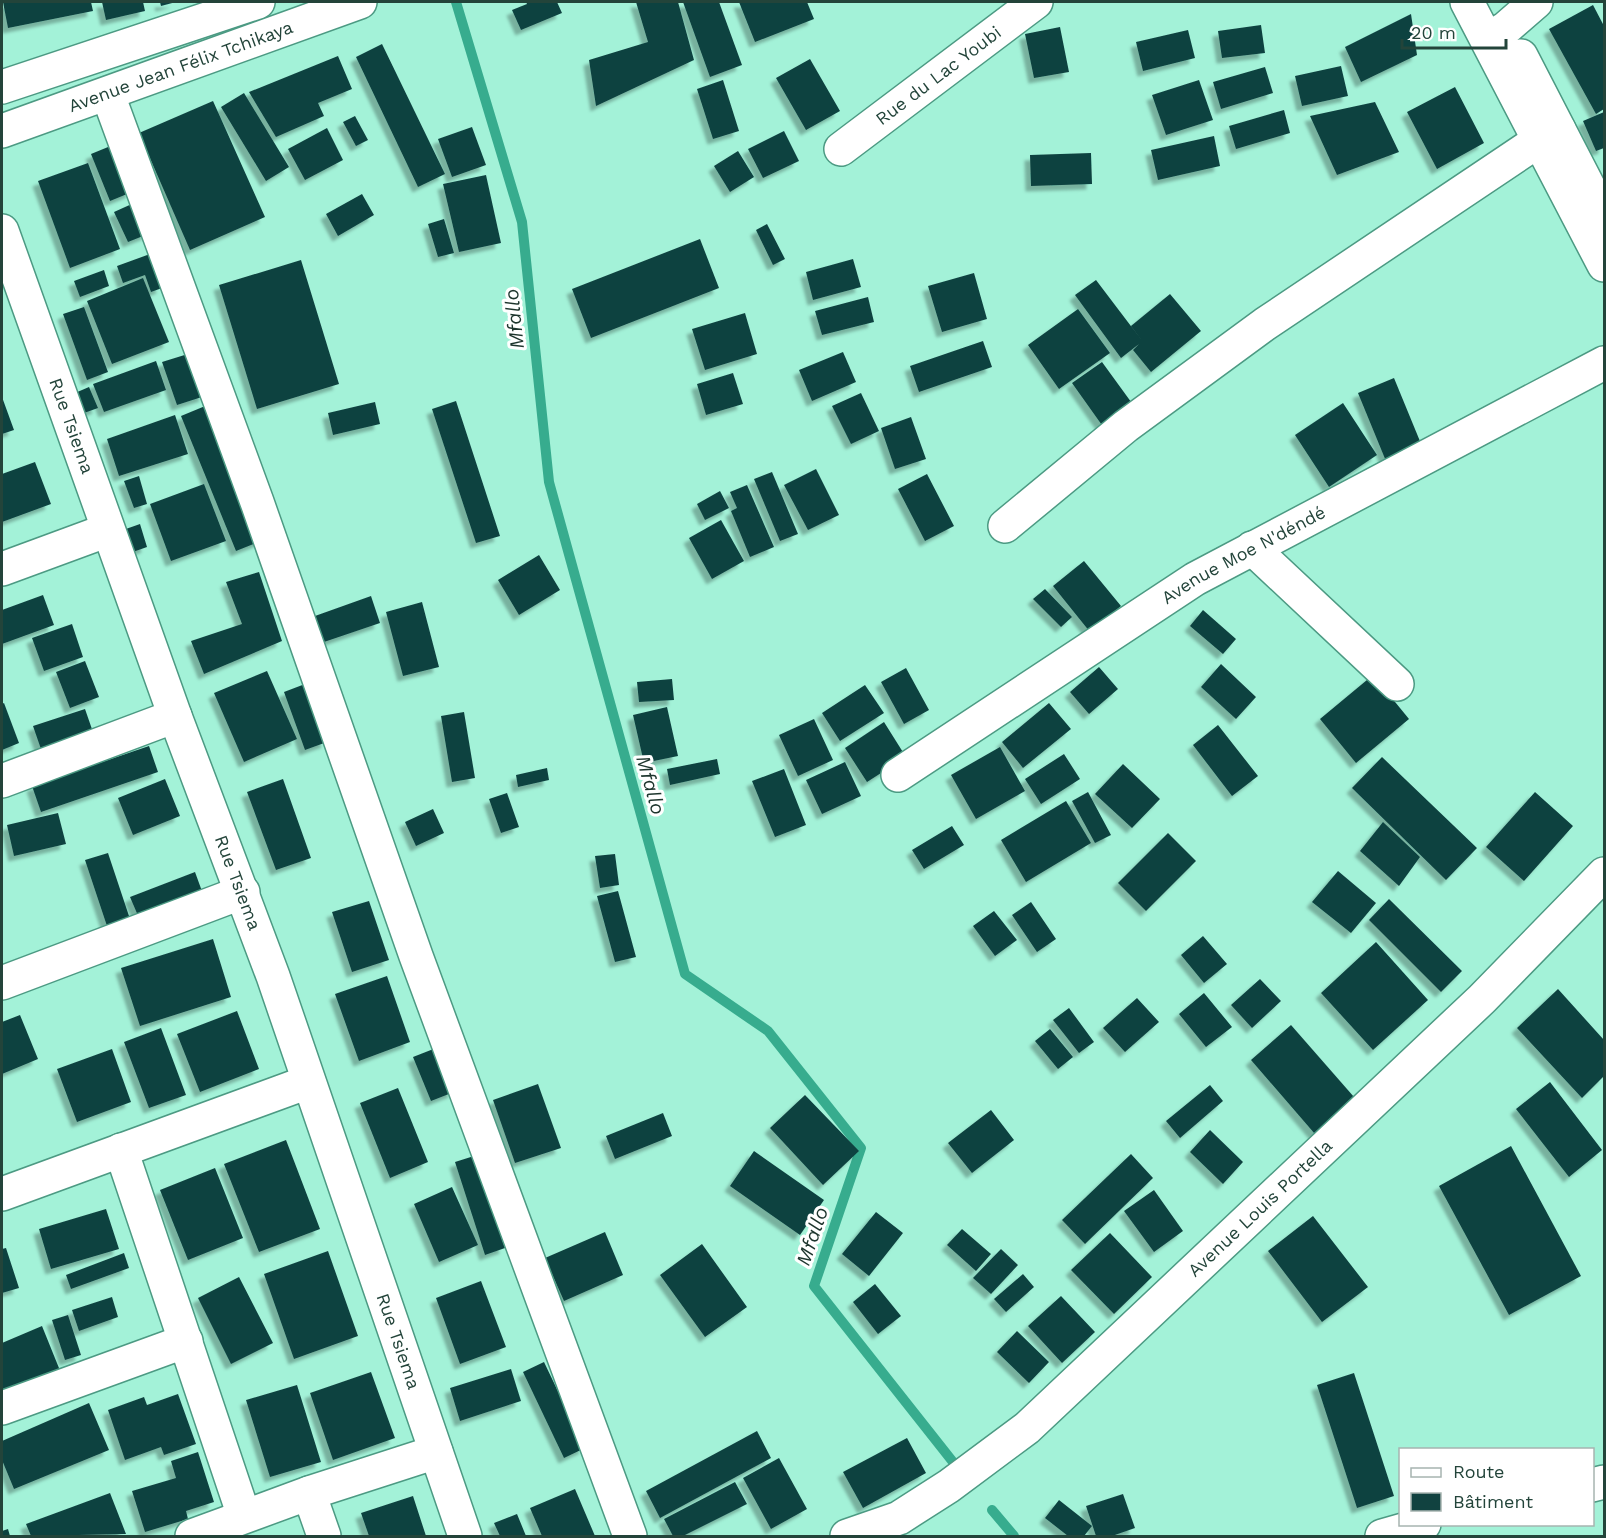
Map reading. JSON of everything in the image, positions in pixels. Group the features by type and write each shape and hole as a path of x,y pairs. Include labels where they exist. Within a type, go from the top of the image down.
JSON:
{"street":[{"name":"Avenue Jean Félix Tchikaya","path":"2,87 258,2"},
{"name":"Avenue Jean Félix Tchikaya","path":"2,131 360,2"},
{"name":"Rue du Lac Youbi","path":"841,148 1036,2"},
{"path":"1467,2 1495,23 1548,135 1605,265"},
{"path":"1495,23 1536,2"},
{"path":"108,94 257,502 416,956 630,1536"},
{"path":"1548,135 1605,217"},
{"path":"1005,526 1125,426 1265,324 1548,135"},
{"name":"Rue Tsiema","path":"2,231 175,716 243,892 465,1536"},
{"name":"Avenue Moe N'déndé","path":"898,775 1196,579 1605,363"},
{"path":"2,568 108,530"},
{"path":"1252,548 1397,684"},
{"path":"2,781 175,716"},
{"name":"Avenue Louis Portella","path":"847,1536 902,1527 949,1486 1027,1428 1482,999 1605,874"},
{"path":"2,983 243,892"},
{"path":"2,1194 308,1082"},
{"path":"121,1150 244,1516"},
{"path":"2,1408 186,1341"},
{"path":"192,1536 309,1493 436,1452"},
{"path":"309,1493 324,1536"},
{"path":"1382,1536 1417,1526"}],"building":[{"path":"3,2 91,2 93,11 8,28"},
{"path":"102,2 143,2 145,11 106,20"},
{"path":"160,2 176,2 161,6"},
{"path":"526,2 557,2 562,13 521,30 512,10 527,4"},
{"path":"636,2 678,2 694,60 596,106 589,60 648,42"},
{"path":"683,2 719,2 742,65 710,77"},
{"path":"739,2 807,2 814,19 755,42"},
{"path":"1593,5 1604,26 1604,109 1596,114 1549,29"},
{"path":"1411,14 1417,55 1361,82 1345,47"},
{"path":"1261,25 1265,53 1222,58 1218,31"},
{"path":"1060,27 1069,72 1034,78 1025,34"},
{"path":"1188,30 1195,58 1143,71 1136,42"},
{"path":"382,44 445,174 418,187 356,57"},
{"path":"338,56 352,89 318,103 324,116 276,137 249,92"},
{"path":"810,59 840,111 806,130 776,78"},
{"path":"1341,66 1348,96 1302,106 1295,76"},
{"path":"1265,67 1273,93 1221,109 1213,82"},
{"path":"723,80 739,131 713,139 697,89"},
{"path":"1199,80 1213,120 1166,135 1152,95"},
{"path":"1455,87 1484,143 1437,169 1407,112"},
{"path":"244,93 289,167 266,181 221,107"},
{"path":"213,101 265,217 190,250 139,133"},
{"path":"1375,102 1399,152 1337,175 1310,116"},
{"path":"1284,110 1290,133 1236,149 1229,126"},
{"path":"1604,112 1604,148 1596,151 1583,121"},
{"path":"355,116 368,140 356,146 343,122"},
{"path":"472,127 486,165 452,177 438,139"},
{"path":"327,128 343,160 305,180 288,149"},
{"path":"784,131 799,161 763,178 748,149"},
{"path":"1214,136 1220,166 1158,180 1151,150"},
{"path":"113,145 132,192 110,201 91,154"},
{"path":"738,151 754,177 730,192 714,166"},
{"path":"1091,153 1092,184 1031,186 1030,155"},
{"path":"88,163 120,249 70,268 38,181"},
{"path":"486,175 501,243 459,252 443,184"},
{"path":"362,194 374,215 338,236 326,214"},
{"path":"134,203 148,234 128,242 114,212"},
{"path":"444,219 454,253 438,257 428,224"},
{"path":"767,224 785,259 773,265 756,230"},
{"path":"700,239 719,288 591,338 572,289"},
{"path":"150,254 162,288 151,292 145,275 123,283 117,266"},
{"path":"853,259 861,287 813,300 806,272"},
{"path":"301,260 339,384 257,409 219,285"},
{"path":"104,270 109,286 80,297 74,281"},
{"path":"974,273 987,319 942,332 928,286"},
{"path":"143,278 169,342 112,364 87,301"},
{"path":"1096,280 1143,342 1131,326 1170,294 1201,331 1151,372 1133,350 1139,344 1121,358 1075,295"},
{"path":"868,297 874,322 822,335 815,311"},
{"path":"84,307 108,372 87,380 63,314"},
{"path":"1078,309 1110,353 1059,389 1028,345"},
{"path":"745,313 757,354 705,370 692,329"},
{"path":"983,341 992,367 919,392 910,366"},
{"path":"843,352 856,382 812,401 799,370"},
{"path":"191,353 205,396 177,405 162,362"},
{"path":"156,361 166,390 104,412 93,384"},
{"path":"1102,362 1134,406 1104,428 1072,383"},
{"path":"733,373 743,404 706,415 697,384"},
{"path":"1394,378 1424,451 1388,466 1358,393"},
{"path":"89,387 98,408 84,413 75,393"},
{"path":"861,393 879,431 851,444 832,406"},
{"path":"2,397 14,430 2,434"},
{"path":"456,401 500,536 476,543 432,409"},
{"path":"375,402 380,424 333,435 328,413"},
{"path":"1343,403 1377,455 1329,487 1295,435"},
{"path":"210,404 266,539 236,551 181,416"},
{"path":"175,415 188,454 119,476 107,439"},
{"path":"911,417 926,459 895,469 881,428"},
{"path":"35,462 51,504 2,522 2,474"},
{"path":"816,469 839,515 808,530 784,485"},
{"path":"772,472 798,534 780,541 754,479"},
{"path":"927,474 954,526 925,541 898,489"},
{"path":"139,476 147,504 134,508 124,481"},
{"path":"204,484 226,541 171,561 150,504"},
{"path":"747,485 774,547 750,557 731,511 737,508 730,492"},
{"path":"720,491 729,508 705,520 697,504"},
{"path":"721,520 744,561 712,579 689,538"},
{"path":"140,524 147,547 130,553 123,530"},
{"path":"539,555 560,590 519,615 498,580"},
{"path":"1084,561 1121,606 1090,632 1053,586"},
{"path":"259,572 282,641 204,674 191,641 242,624 226,582"},
{"path":"1045,589 1072,617 1061,627 1033,599"},
{"path":"43,595 54,625 2,644 2,610"},
{"path":"371,596 380,623 324,642 315,616"},
{"path":"422,602 439,667 403,676 386,612"},
{"path":"1203,610 1236,639 1223,654 1190,626"},
{"path":"72,624 83,657 44,671 32,638"},
{"path":"85,661 99,697 70,708 56,672"},
{"path":"1221,664 1256,697 1236,719 1201,687"},
{"path":"1099,667 1118,689 1089,714 1070,692"},
{"path":"906,668 929,710 904,724 881,682"},
{"path":"267,671 297,739 244,762 214,693"},
{"path":"1373,675 1409,719 1356,763 1320,719"},
{"path":"672,679 674,700 639,702 637,682"},
{"path":"305,684 327,742 305,750 284,692"},
{"path":"865,685 884,713 840,741 822,713"},
{"path":"4,703 19,743 2,750 2,704"},
{"path":"1049,703 1071,729 1023,768 1002,742"},
{"path":"667,707 678,756 644,763 633,715"},
{"path":"85,709 94,735 42,752 33,726"},
{"path":"464,712 475,778 452,782 441,716"},
{"path":"814,719 833,760 798,776 779,735"},
{"path":"884,722 906,757 867,782 845,748"},
{"path":"1218,725 1258,776 1232,796 1193,745"},
{"path":"149,746 158,772 41,812 32,786"},
{"path":"1000,747 1025,791 976,819 951,775"},
{"path":"1064,754 1080,779 1041,804 1025,779"},
{"path":"1382,757 1477,848 1446,880 1352,788"},
{"path":"717,759 720,774 670,785 667,769"},
{"path":"845,762 861,796 822,814 806,780"},
{"path":"1123,764 1160,799 1132,828 1095,794"},
{"path":"547,768 549,780 518,787 516,775"},
{"path":"784,769 806,825 775,837 752,781"},
{"path":"165,779 180,816 133,835 118,798"},
{"path":"283,779 311,858 276,870 247,792"},
{"path":"1088,792 1111,835 1095,843 1072,801"},
{"path":"1535,792 1573,826 1524,881 1486,847"},
{"path":"507,793 519,827 501,833 489,799"},
{"path":"1066,801 1091,843 1026,882 1001,840"},
{"path":"433,809 444,833 416,846 405,822"},
{"path":"58,813 66,844 14,856 7,825"},
{"path":"1383,822 1420,857 1399,886 1360,851"},
{"path":"952,826 964,845 924,869 912,850"},
{"path":"1168,833 1196,861 1146,911 1118,883"},
{"path":"108,853 130,919 107,926 85,860"},
{"path":"615,854 619,885 600,888 595,856"},
{"path":"1338,871 1376,903 1351,933 1312,902"},
{"path":"195,872 203,894 139,918 130,897"},
{"path":"618,891 636,957 615,962 597,896"},
{"path":"1389,899 1462,971 1441,992 1369,920"},
{"path":"369,901 389,960 352,972 332,912"},
{"path":"1031,902 1056,939 1037,952 1012,915"},
{"path":"994,911 1017,940 995,956 973,926"},
{"path":"1203,936 1227,964 1204,983 1181,955"},
{"path":"213,939 231,997 140,1026 121,968"},
{"path":"1376,942 1428,1000 1373,1050 1321,993"},
{"path":"387,976 410,1042 359,1061 335,994"},
{"path":"1260,979 1281,1001 1252,1028 1231,1005"},
{"path":"1558,989 1604,1040 1604,1076 1582,1098 1517,1028"},
{"path":"1204,993 1232,1027 1206,1047 1179,1014"},
{"path":"1137,998 1159,1022 1125,1052 1103,1028"},
{"path":"1069,1008 1094,1042 1079,1053 1053,1020"},
{"path":"237,1011 259,1069 200,1092 177,1034"},
{"path":"20,1015 38,1059 2,1074 2,1022"},
{"path":"1291,1025 1361,1105 1321,1141 1251,1060"},
{"path":"161,1028 186,1095 149,1108 124,1042"},
{"path":"1050,1029 1073,1057 1058,1069 1035,1041"},
{"path":"436,1048 454,1092 431,1101 413,1057"},
{"path":"112,1049 131,1102 77,1122 57,1069"},
{"path":"1550,1082 1602,1150 1569,1177 1516,1109"},
{"path":"538,1084 561,1148 515,1163 493,1100"},
{"path":"1210,1085 1223,1101 1180,1138 1166,1121"},
{"path":"398,1088 428,1162 390,1178 360,1103"},
{"path":"805,1095 859,1151 823,1185 770,1128"},
{"path":"991,1110 1014,1140 972,1173 948,1143"},
{"path":"663,1113 672,1136 615,1159 606,1136"},
{"path":"1210,1130 1243,1162 1223,1184 1190,1152"},
{"path":"286,1140 320,1229 259,1252 224,1164"},
{"path":"1511,1146 1581,1276 1509,1315 1439,1186"},
{"path":"754,1151 824,1200 800,1235 730,1186"},
{"path":"1131,1154 1153,1178 1085,1244 1062,1220"},
{"path":"474,1156 505,1248 485,1255 455,1162"},
{"path":"215,1168 243,1238 188,1260 160,1190"},
{"path":"452,1187 478,1245 439,1262 414,1204"},
{"path":"1154,1190 1183,1231 1154,1252 1124,1211"},
{"path":"106,1209 119,1249 51,1269 39,1229"},
{"path":"876,1212 903,1233 869,1276 842,1254"},
{"path":"1313,1216 1368,1287 1322,1322 1268,1251"},
{"path":"962,1229 991,1254 976,1271 947,1245"},
{"path":"605,1232 623,1275 564,1301 545,1258"},
{"path":"1110,1233 1152,1277 1114,1314 1071,1270"},
{"path":"702,1244 747,1307 705,1337 660,1275"},
{"path":"6,1248 19,1288 2,1293 2,1249"},
{"path":"1001,1249 1018,1265 991,1294 973,1278"},
{"path":"328,1251 358,1336 294,1359 264,1274"},
{"path":"124,1253 129,1268 71,1289 66,1275"},
{"path":"1023,1274 1034,1287 1006,1312 994,1299"},
{"path":"239,1277 273,1343 231,1364 198,1298"},
{"path":"481,1281 506,1347 460,1364 436,1298"},
{"path":"875,1284 901,1316 878,1334 853,1302"},
{"path":"1061,1296 1095,1332 1062,1363 1028,1326"},
{"path":"112,1297 118,1317 79,1331 72,1310"},
{"path":"68,1315 81,1355 65,1360 52,1320"},
{"path":"42,1326 61,1373 2,1398 2,1343"},
{"path":"1017,1331 1049,1362 1029,1383 997,1352"},
{"path":"544,1362 585,1448 564,1458 523,1372"},
{"path":"511,1369 521,1401 460,1421 450,1388"},
{"path":"371,1372 395,1438 333,1460 310,1393"},
{"path":"1354,1373 1394,1496 1357,1508 1317,1385"},
{"path":"297,1385 321,1462 270,1477 246,1400"},
{"path":"178,1394 196,1444 164,1455 161,1447 125,1460 108,1410 144,1397 147,1405"},
{"path":"89,1403 109,1450 14,1489 2,1460 2,1441"},
{"path":"757,1431 771,1458 660,1518 646,1491"},
{"path":"907,1438 926,1473 863,1508 843,1472"},
{"path":"198,1452 214,1502 186,1511 188,1519 145,1532 132,1491 176,1478 171,1461"},
{"path":"779,1458 807,1509 771,1529 743,1478"},
{"path":"735,1482 747,1504 683,1536 673,1536 664,1519"},
{"path":"575,1489 595,1536 542,1536 530,1508"},
{"path":"110,1493 126,1534 31,1536 26,1524"},
{"path":"1123,1494 1135,1528 1112,1536 1096,1536 1086,1506"},
{"path":"413,1496 426,1536 369,1536 361,1513"},
{"path":"1059,1500 1092,1526 1084,1536 1068,1536 1045,1518"},
{"path":"517,1514 526,1536 500,1536 494,1523"},
{"path":"8,1529 10,1536 2,1536 2,1531"}],"waterway":[{"name":"Mfallo","path":"456,2 522,222 549,482 685,974 768,1031 861,1148 814,1286 953,1462"},
{"name":"Mfallo","path":"992,1510 1014,1536"}]}
